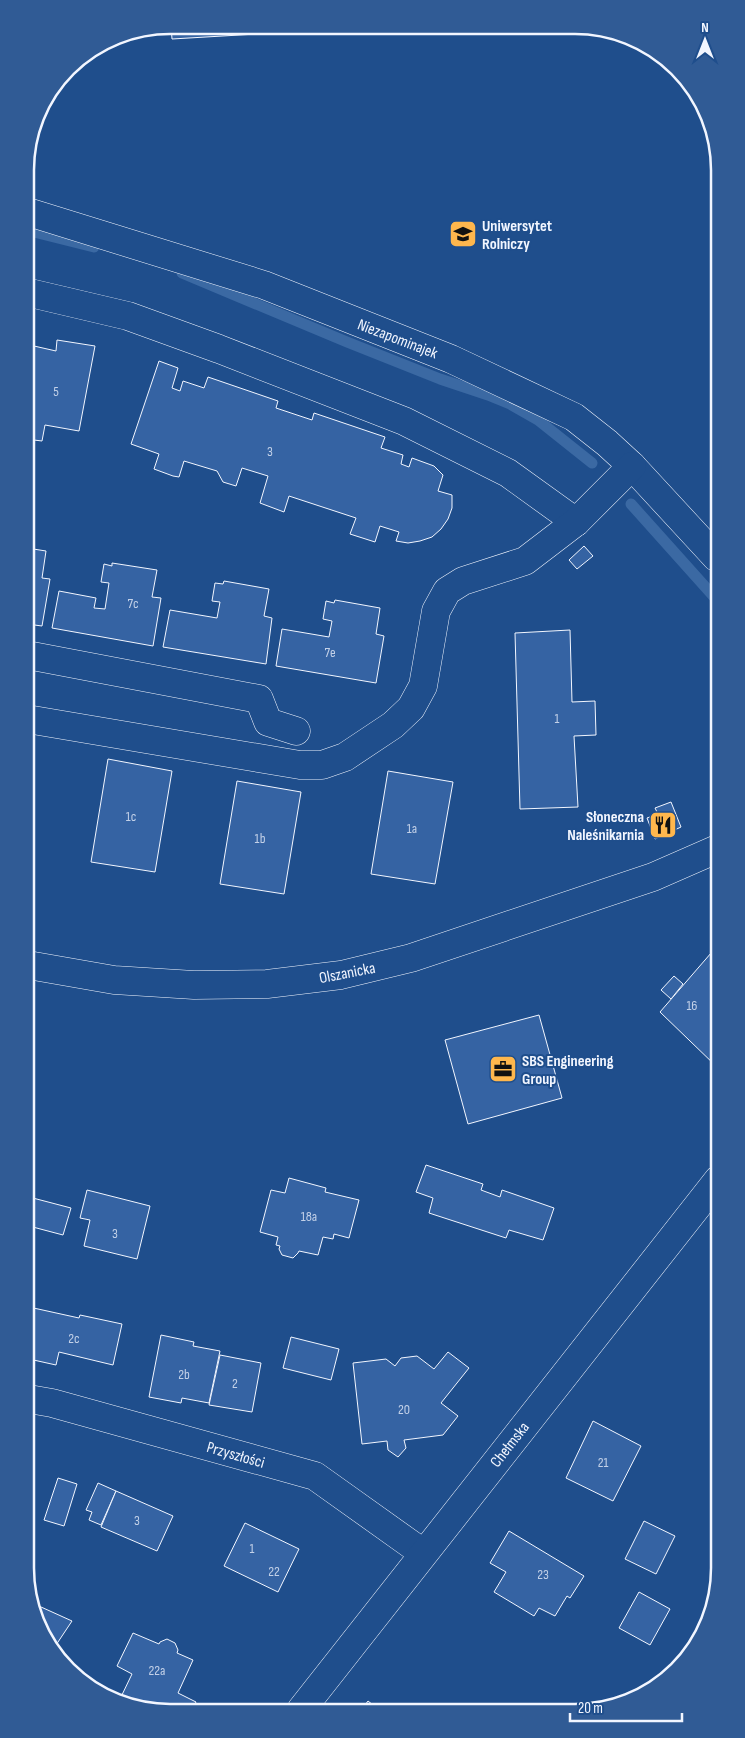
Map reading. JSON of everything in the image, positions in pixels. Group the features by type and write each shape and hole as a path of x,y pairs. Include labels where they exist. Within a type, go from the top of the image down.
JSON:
{"street":[{"name":"Niezapominajek","path":"34,213 264,285 451,359 574,417 632,466 711,553"},
{"path":"34,294 128,316 219,349 404,421 508,473 576,522"},
{"path":"34,721 300,765 322,765 345,758 393,725 411,708 423,686 436,611 447,591 463,581 525,561 576,522 632,466"},
{"path":"34,657 259,699 268,722 296,731"},
{"name":"Olszanicka","path":"34,966 114,980 194,986 267,984 341,975 411,958 653,877 711,852"},
{"name":"Olszanicka","path":"653,877 711,871"},
{"name":"Chełmska","path":"306,1704 711,1189"},
{"name":"Przyszłości","path":"34,1400 62,1405 315,1476 423,1553"}],"building":[{"path":"172,34 257,34 172,39"},
{"path":"57,340 95,346 79,431 45,425 42,441 34,440 34,346 56,351"},
{"path":"159,361 178,368 172,388 180,391 183,381 204,388 208,377 278,401 276,408 312,420 314,413 385,437 381,448 403,455 401,464 409,467 412,458 434,466 443,475 438,491 452,495 452,508 448,519 432,537 408,543 396,541 399,532 380,526 375,542 350,534 356,518 289,496 284,512 260,503 268,476 242,468 236,486 223,482 217,471 184,461 179,477 154,469 159,454 131,444"},
{"path":"584,546 593,556 577,569 569,560"},
{"path":"34,549 46,551 42,578 50,579 42,626 34,625"},
{"path":"112,563 157,570 152,597 161,598 153,646 52,628 59,591 96,598 94,608 105,609 109,583 101,582 104,564 112,566"},
{"path":"224,581 269,589 264,616 272,618 266,664 163,647 170,610 217,618 220,602 212,601 215,583 223,584"},
{"path":"335,600 380,608 376,634 384,636 376,683 276,666 282,629 329,637 332,621 323,619 326,601 334,603"},
{"path":"570,630 572,702 595,701 596,735 574,736 578,807 520,809 515,633"},
{"path":"108,759 172,771 155,872 91,862"},
{"path":"388,771 453,782 435,884 371,874"},
{"path":"237,781 301,792 284,894 220,884"},
{"path":"671,802 681,827 655,839 647,818 658,814 655,808"},
{"path":"711,953 711,1061 660,1012"},
{"path":"674,976 683,984 671,999 661,990"},
{"name":"SBS Engineering Group","path":"539,1015 562,1098 468,1124 445,1040"},
{"path":"426,1165 483,1184 481,1190 500,1197 502,1190 554,1208 543,1240 509,1230 506,1238 429,1213 433,1198 416,1192"},
{"path":"289,1178 326,1188 325,1192 359,1200 349,1238 334,1234 333,1239 323,1237 318,1255 299,1251 293,1258 282,1255 279,1249 280,1246 276,1245 278,1237 260,1232 271,1190 285,1193"},
{"path":"87,1190 150,1206 137,1259 84,1246 90,1220 80,1218"},
{"path":"34,1198 71,1208 63,1235 34,1227"},
{"path":"34,1308 79,1318 80,1315 122,1324 113,1365 59,1352 56,1365 34,1360"},
{"path":"161,1335 194,1342 193,1346 220,1351 209,1403 182,1398 181,1403 149,1397"},
{"path":"291,1337 339,1349 331,1380 283,1368"},
{"path":"448,1352 469,1368 441,1403 458,1416 443,1435 404,1440 406,1448 398,1457 388,1450 387,1441 362,1444 353,1363 386,1359 395,1366 401,1358 417,1356 434,1369"},
{"path":"220,1355 261,1363 252,1412 209,1405"},
{"path":"593,1421 641,1446 613,1501 566,1478"},
{"path":"58,1478 77,1484 64,1526 44,1520"},
{"path":"98,1483 116,1491 101,1525 89,1520 92,1512 86,1510"},
{"path":"116,1491 173,1516 157,1551 101,1527"},
{"path":"644,1521 675,1536 656,1574 625,1559"},
{"path":"245,1523 299,1549 278,1592 224,1566"},
{"path":"509,1531 584,1576 570,1598 567,1596 555,1616 539,1608 534,1616 494,1592 506,1572 490,1563"},
{"path":"639,1592 670,1609 650,1645 619,1628"},
{"path":"39,1606 72,1621 57,1644 44,1621"},
{"path":"133,1633 159,1644 167,1639 175,1643 178,1650 177,1653 193,1660 178,1693 196,1702 195,1704 152,1703 122,1695 132,1674 117,1666"}],"waterway":[{"path":"34,232 94,247"},
{"path":"182,273 347,342 440,379 510,404 538,420 592,463"},
{"path":"631,504 711,593"}],"place":[{"name":"Uniwersytet Rolniczy","path":"463,234"},
{"name":"Słoneczna Naleśnikarnia","path":"663,825"},
{"name":"SBS Engineering Group","path":"503,1069"}]}
